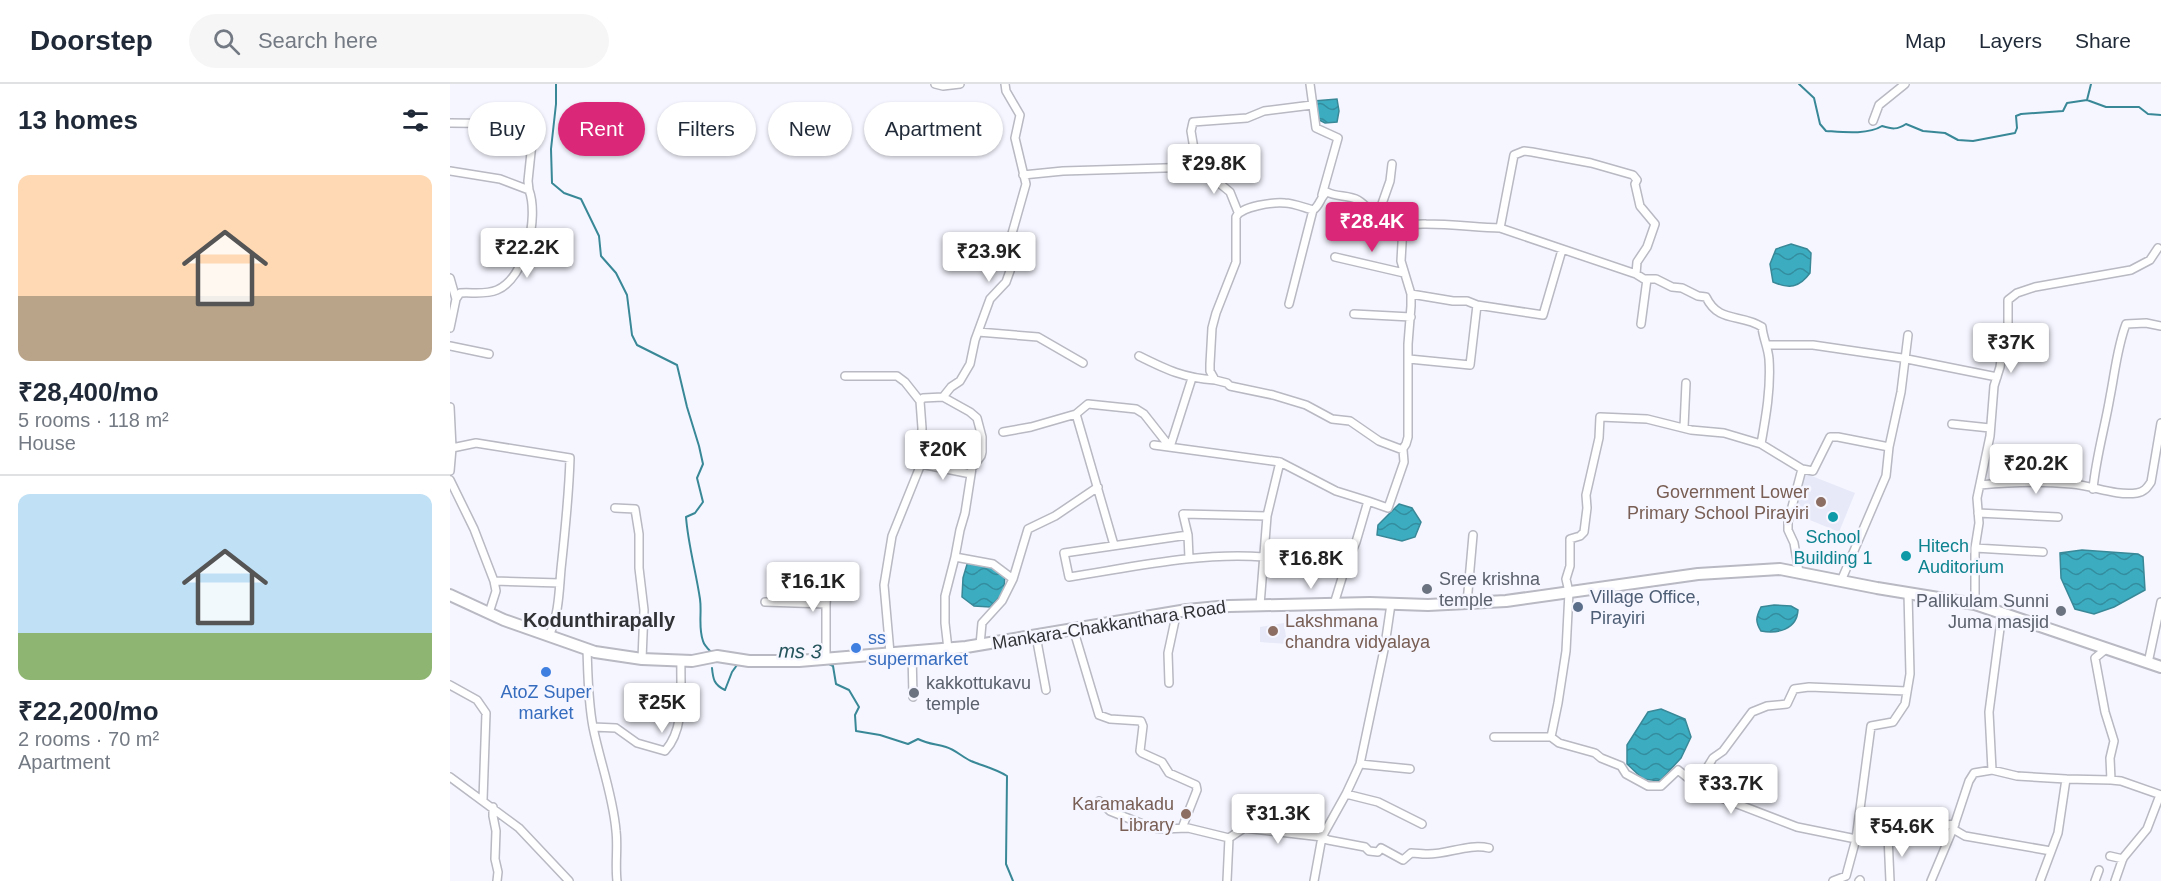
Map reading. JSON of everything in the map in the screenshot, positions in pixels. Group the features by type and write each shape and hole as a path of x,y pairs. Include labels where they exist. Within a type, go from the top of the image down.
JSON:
{"main road":[{"name":"Mankara-Chakkanthara Road","path":"450,596 587,649 642,659 692,661 717,656 749,662 799,662 980,645 1177,611 1229,606 1334,603 1428,605 1506,601 1698,574 1780,568 1976,604 2161,667"}],"street":[{"path":"935,84 943,86 960,84"},
{"path":"943,397 960,381 970,364 990,299 1006,282 1015,257 1011,237 1026,184 1015,138 1020,115 1006,91 1005,84"},
{"path":"1289,304 1313,210 1322,195 1338,138 1317,128 1310,84"},
{"path":"1873,121 1879,105 1905,84"},
{"path":"1197,167 1191,131 1193,122 1247,118 1264,111 1312,105"},
{"path":"450,123 534,124 528,181 532,200 531,225 522,263 515,276 506,285 496,290 483,293 460,293 456,299 450,328"},
{"path":"1500,228 1514,155 1524,151 1551,155 1626,172 1637,180 1635,184 1637,200 1655,224 1647,247 1637,262 1636,274"},
{"path":"1377,218 1390,181 1392,164"},
{"path":"1023,175 1063,171 1197,167 1230,192 1238,212 1234,238 1236,262 1212,327 1210,371 1215,380"},
{"path":"450,171 500,179 529,190"},
{"path":"1322,195 1327,192 1340,197 1357,199 1377,218 1390,225 1429,224 1500,228 1647,279 1656,279 1672,287 1682,288 1698,296 1706,297 1710,306 1717,312 1757,324 1762,327 1769,364 1768,393 1761,444"},
{"path":"1238,212 1246,208 1283,203 1313,210"},
{"path":"1402,450 1408,436 1408,344 1411,317 1411,294 1401,261 1403,226"},
{"path":"1976,604 1975,548 1979,523 1977,498 1990,428 1994,386 2008,338 2008,300 2017,293 2035,287 2131,270 2150,260 2158,248"},
{"path":"1411,294 1467,301 1477,305 1543,315 1562,250"},
{"path":"1335,257 1404,273"},
{"path":"450,278 456,299"},
{"path":"1641,324 1647,279"},
{"path":"1409,359 1470,365 1477,305"},
{"path":"1354,314 1411,317"},
{"path":"2093,489 2118,349 2126,324 2146,323 2161,326"},
{"path":"978,332 1038,337 1083,363"},
{"path":"1841,581 1886,476 1888,447 1901,392 1908,335"},
{"path":"1767,345 1813,345 1906,359 1997,377"},
{"path":"450,346 489,354"},
{"path":"2002,353 2028,351"},
{"path":"1139,356 1166,370 1192,378 1215,380 1236,388 1264,393 1306,405 1332,418 1357,423 1365,433 1402,450 1404,462 1388,508 1336,491 1280,462 1154,445"},
{"path":"845,376 897,376 920,401 921,464 892,536 884,585 890,653"},
{"path":"1170,447 1192,378"},
{"path":"1684,427 1686,383"},
{"path":"920,401 923,398 943,397 970,411 977,418 982,437 982,452 972,468 965,513 944,605 948,649"},
{"path":"1004,432 1076,414 1088,404 1110,405 1136,409 1144,414 1170,447"},
{"path":"450,407 452,448 450,471"},
{"path":"1076,414 1114,545"},
{"path":"1551,737 1566,651 1569,592 1566,579 1570,566 1570,539 1584,532 1586,495 1599,438 1600,417 1647,419 1724,432 1761,444 1808,472 1813,471 1830,437 1888,447"},
{"path":"1980,485 2008,482 2052,482 2106,492 2139,493 2147,489 2154,472 2161,423"},
{"path":"1952,424 1990,428"},
{"path":"452,448 476,443 570,458 569,497 556,621 549,636"},
{"path":"1260,605 1268,516 1280,462"},
{"path":"921,464 971,474"},
{"path":"1799,572 1788,522 1802,469"},
{"path":"450,480 474,529 494,581 496,591 489,613"},
{"path":"980,645 981,623 1002,601 1013,579 1028,529 1055,516 1098,487"},
{"path":"1334,603 1368,501"},
{"path":"615,508 635,509 644,610 642,659"},
{"path":"1978,513 2038,514 2058,517"},
{"path":"1189,558 1188,535 1183,514 1268,516"},
{"path":"1188,535 1064,553 1069,577 1189,558 1233,555 1264,557"},
{"path":"1467,603 1473,535"},
{"path":"1975,548 2043,552"},
{"path":"956,557 993,564 1013,579"},
{"path":"1316,562 1346,566"},
{"path":"826,659 826,604 829,569"},
{"path":"494,581 560,583"},
{"path":"1833,881 1846,876 1856,839 1871,726 1893,722 1905,704 1910,674 1908,593"},
{"path":"765,602 826,604"},
{"path":"2148,663 2161,602"},
{"path":"1314,881 1322,837 1360,764 1385,645 1391,604"},
{"path":"1169,683 1168,653 1177,611"},
{"path":"1992,770 1989,712 2002,613"},
{"path":"1073,628 1099,715 1110,719 1141,721 1143,726 1140,750 1142,753 1162,762 1169,773 1196,785 1197,790 1182,828"},
{"path":"1036,636 1046,690"},
{"path":"587,649 588,690 593,727 607,774 616,831 617,881"},
{"path":"2106,649 2095,658 2104,712 2114,741 2110,758 2111,780"},
{"path":"912,652 913,697"},
{"path":"593,727 616,728 637,743 665,750 674,741 680,716 681,660"},
{"path":"450,685 477,700 486,713 483,800"},
{"path":"1494,737 1551,737 1559,743 1595,753 1621,766 1626,774 1648,786 1661,786 1678,770 1692,782 1699,782 1713,758 1723,751 1752,712 1767,706 1787,704 1794,689 1809,687 1907,691"},
{"path":"1360,764 1410,769"},
{"path":"2051,851 1965,836 1953,829 1969,781 1974,773 1992,770 2017,776 2121,781 2160,795 2147,830 2122,859 2115,881"},
{"path":"450,777 493,807 533,841 569,881"},
{"path":"2040,881 2058,833 2066,779"},
{"path":"1346,794 1378,802 1422,824"},
{"path":"1719,797 1797,827 1856,839 1888,836 1919,828 1955,824"},
{"path":"1099,801 1110,811 1150,827 1182,828 1229,838 1244,828 1322,837 1365,847 1369,851 1378,852 1381,848 1403,860 1411,853 1425,854 1476,845 1489,848"},
{"path":"493,807 497,881"},
{"path":"1931,881 1955,824"},
{"path":"1888,836 1890,881"},
{"path":"1227,881 1229,838"},
{"path":"2110,856 2122,859"},
{"path":"2095,881 2099,870"}],"shaded area":[{"name":"Government Lower Primary School Pirayiri","path":"1804,473 1855,493 1839,532 1788,511"},
{"name":"Lakshmana chandra vidyalaya","path":"1284,623 1287,644 1260,642 1260,627"}],"water":[{"path":"1337,99 1339,111 1337,122 1325,123 1317,119 1314,101"},
{"path":"1791,244 1807,249 1811,253 1810,273 1798,284 1784,286 1773,282 1770,264 1776,249"},
{"path":"1399,504 1412,508 1421,522 1415,537 1402,541 1377,535 1378,525"},
{"path":"2082,550 2138,554 2143,557 2145,590 2114,607 2094,614 2075,609 2061,578 2060,553"},
{"path":"992,560 1005,571 1004,592 990,607 974,606 962,597 963,578 968,561"},
{"path":"1791,606 1798,610 1797,617 1785,629 1773,632 1761,631 1757,619 1761,607"},
{"path":"1661,709 1685,719 1691,737 1681,758 1660,781 1643,779 1627,764 1627,745 1648,712"}],"waterway":[{"path":"556,84 551,149 552,183 564,193 581,199 599,236 601,256 616,273 627,295 632,335 637,345 677,365 703,464 697,478 703,502 695,513 686,517 700,599 702,636 704,644 711,652"},
{"path":"1799,84 1814,98 1820,124 1826,131 1862,132 1882,126 1897,128 1906,124 1923,131 1945,133 1958,140 1973,141 2015,133 2016,116 2021,114 2063,111 2067,103 2087,100 2091,84"},
{"path":"2087,100 2106,107 2139,107 2148,114 2161,115"},
{"path":"827,663 833,666 836,684 849,690 859,707 855,715 856,731 880,735 908,744 918,739 946,747 971,761 1007,776 1006,864 1013,881"},
{"name":"ms 3","path":"712,668 715,681 725,690 737,665 744,665"}],"place":[{"name":"Government Lower Primary School Pirayiri","path":"1821,502"},
{"name":"School Building 1","path":"1833,517"},
{"name":"Hitech Auditorium","path":"1906,556"},
{"name":"Sree krishna temple","path":"1427,589"},
{"name":"Village Office, Pirayiri","path":"1578,607"},
{"name":"Pallikulam Sunni Juma masjid","path":"2061,611"},
{"name":"Lakshmana chandra vidyalaya","path":"1273,631"},
{"name":"ss supermarket","path":"856,648"},
{"name":"AtoZ Super market","path":"546,672"},
{"name":"kakkottukavu temple","path":"914,693"},
{"name":"Karamakadu Library","path":"1186,814"}],"district":[{"name":"Kodunthirapally","path":"599,620"}]}
